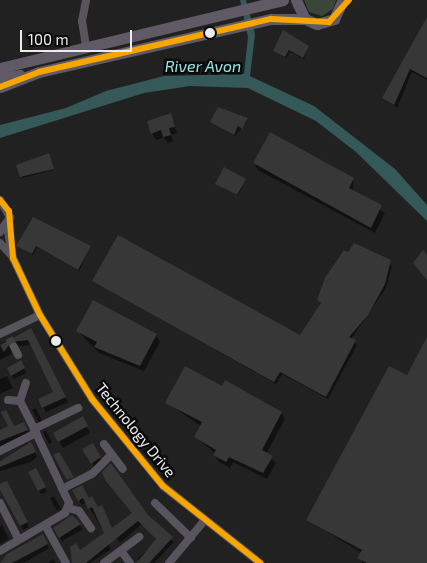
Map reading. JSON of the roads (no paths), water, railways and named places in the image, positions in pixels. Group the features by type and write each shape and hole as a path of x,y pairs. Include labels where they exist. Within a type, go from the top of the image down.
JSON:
{"highway":[{"path":"0,68 86,46 252,10 284,0"},
{"path":"296,0 305,19"},
{"path":"0,78 39,72 257,22 305,19 329,22 345,1"},
{"path":"0,87 39,72"}],"street":[{"path":"86,0 82,21 86,46"},
{"name":"Technology Drive","path":"0,200 9,211 3,230 14,258 40,315 73,371 129,446 164,486 204,521 260,563"},
{"name":"Technology Drive","path":"0,243 14,258"},
{"path":"5,335 40,315"},
{"path":"14,347 18,355"},
{"path":"26,383 20,401 62,489 68,508"},
{"path":"8,400 20,401"},
{"path":"0,451 78,408"},
{"path":"104,444 123,469"},
{"path":"62,489 92,474 111,454"},
{"path":"0,502 18,538"},
{"path":"155,503 190,538"},
{"path":"0,551 18,538 45,525 68,508"},
{"path":"68,508 79,511 91,528"},
{"path":"182,563 172,560 204,521"},
{"path":"45,525 66,563"},
{"path":"104,563 122,552 139,537"},
{"path":"122,552 130,563"}],"water":[{"path":"240,0 246,0 255,34 250,76 314,106 395,169 427,205 427,221 356,152 316,121 248,88 190,86 144,93 0,138 0,125 66,108 106,91 164,76 244,74 248,37"}],"tunnel":[{"path":"9,338 14,347"}],"water label":[{"name":"River Avon","path":"203,66"}]}
